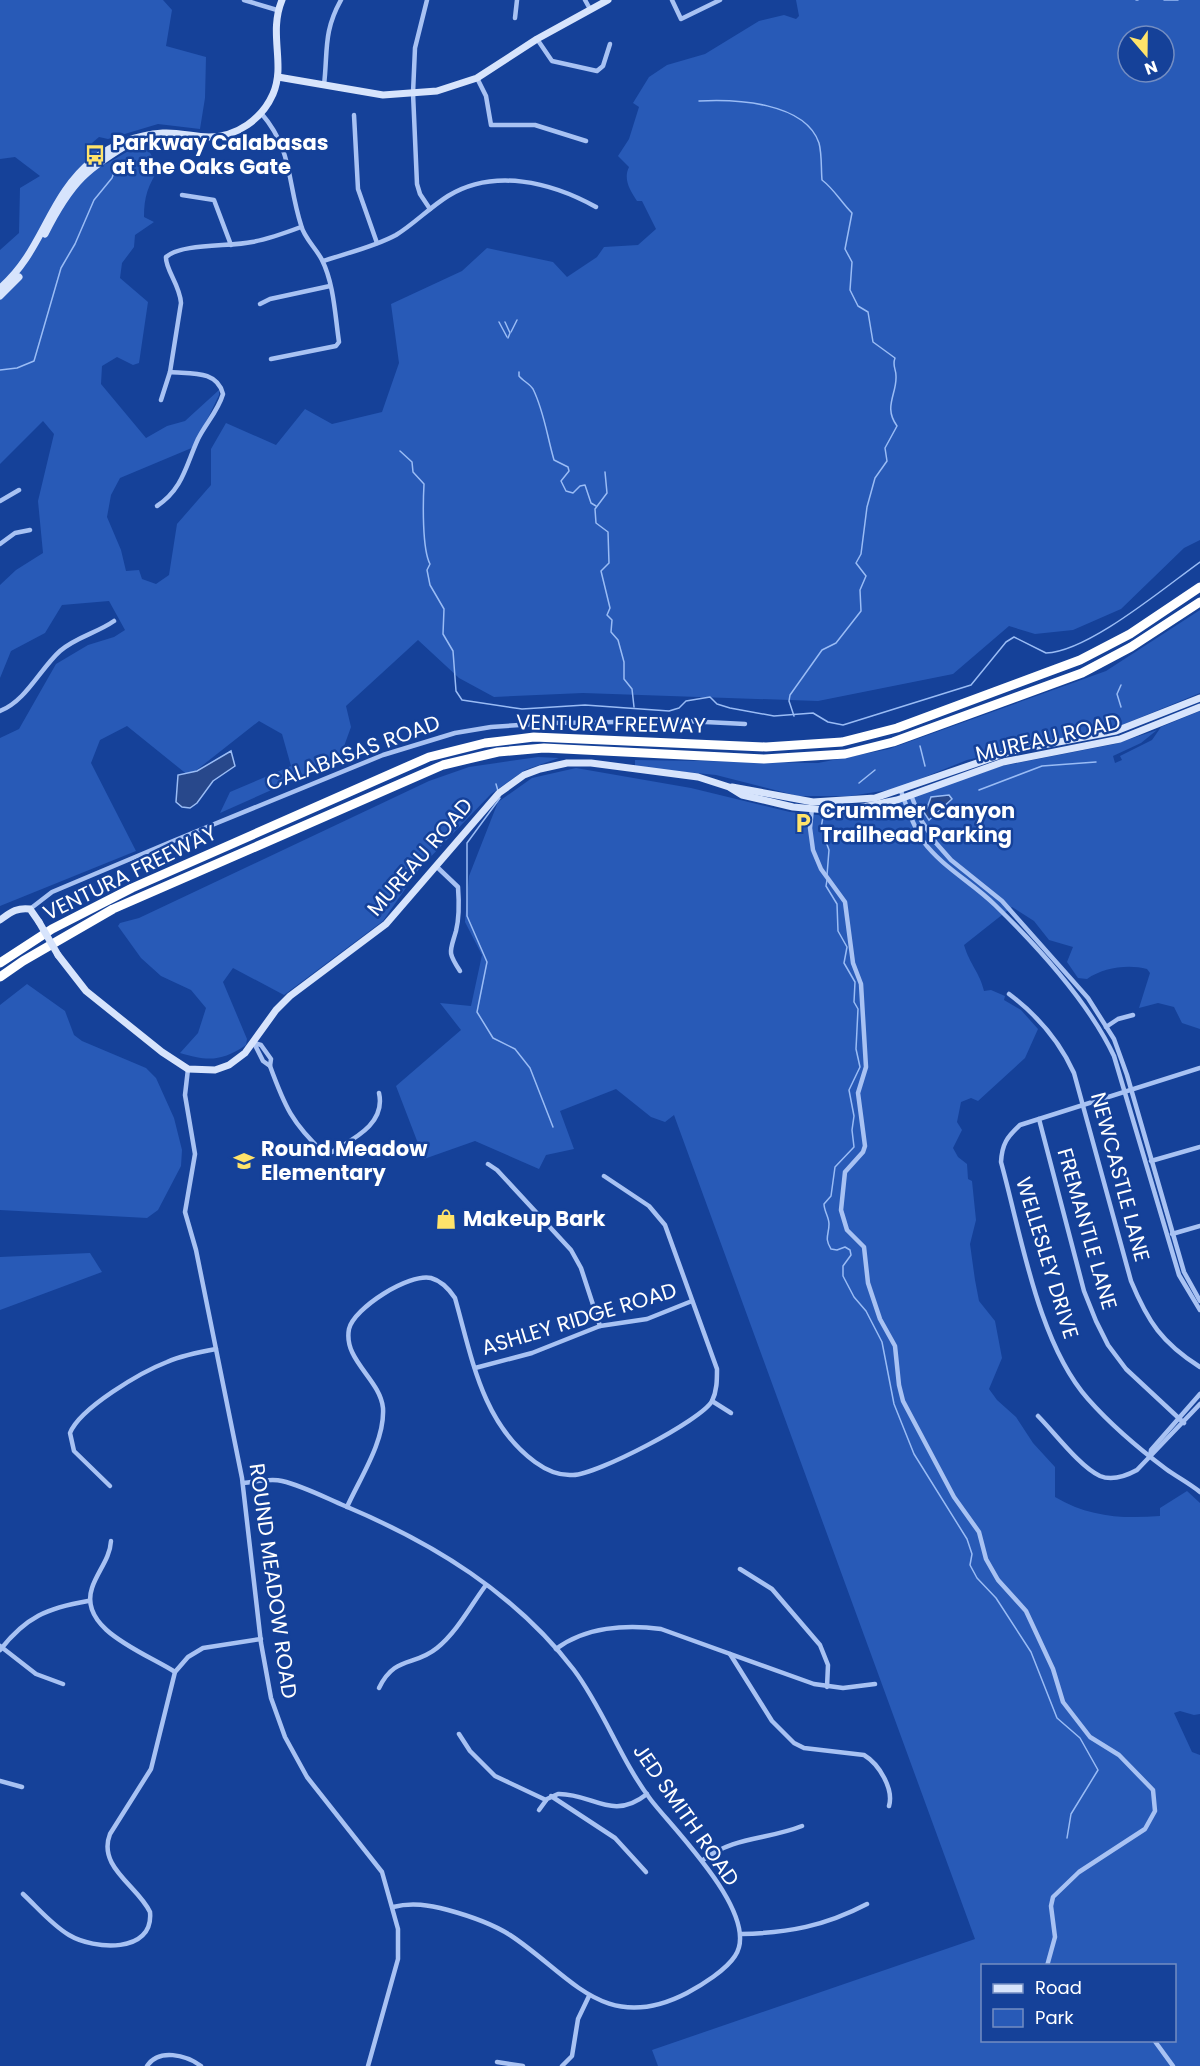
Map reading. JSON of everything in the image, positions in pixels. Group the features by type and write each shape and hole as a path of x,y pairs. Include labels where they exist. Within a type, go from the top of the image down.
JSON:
{"highway":[{"name":"VENTURA FREEWAY","path":"0,963 52,929 132,888 429,757 485,743 534,737 766,747 842,742 897,728 1080,660 1130,634 1200,587"},
{"name":"VENTURA FREEWAY","path":"0,977 113,909 443,765 498,752 544,748 764,759 845,754 893,741 1082,673 1131,647 1200,602"}],"main road":[{"path":"0,288 23,265 56,200 71,180 101,156 139,138 174,133 209,137 225,135 251,123 261,113 275,91 278,77 275,42 278,10 282,0"},
{"path":"278,77 383,95 437,91 477,78 537,39 608,0"},
{"path":"0,296 27,267 73,185 101,156"},
{"name":"MUREAU ROAD","path":"906,793 1012,752 1116,731 1200,698"},
{"name":"MUREAU ROAD","path":"188,1069 203,1071 221,1068 236,1060 254,1043 282,1003 386,924 499,792 524,775 540,769 567,763 591,763 698,777 729,787 742,795 813,806 858,808 1003,762 1126,737 1200,707"},
{"name":"CALABASAS ROAD","path":"0,920 18,909 30,909"},
{"path":"30,909 58,955 81,985 162,1052 188,1069"}],"street":[{"path":"244,0 278,10"},
{"path":"324,85 326,37 332,17 341,0"},
{"path":"427,0 415,48 413,93 417,184 420,194 430,209"},
{"path":"515,18 517,0"},
{"path":"585,0 590,9"},
{"path":"672,0 681,19 720,0"},
{"path":"537,39 552,61 597,71 603,66 610,44"},
{"path":"477,78 486,96 491,124 535,125 586,141"},
{"path":"261,113 275,129 284,147 301,227 322,261 330,286 339,344 271,358"},
{"path":"354,115 358,189 377,243"},
{"path":"322,261 377,243 406,229 430,209 471,185 511,179 530,183 596,207"},
{"path":"182,195 214,200 231,245"},
{"path":"161,400 170,372 181,303 180,291 166,264 166,257 173,252 269,239 301,227"},
{"path":"260,304 270,299 330,286"},
{"path":"158,506 171,497 177,488 198,439 223,394 220,382 212,377 170,372"},
{"path":"0,501 19,490"},
{"path":"0,544 15,533 30,530"},
{"path":"0,711 18,699 60,651 73,641 114,621"},
{"name":"CALABASAS ROAD","path":"30,909 52,892 179,838 383,755 455,733 491,727 550,723 686,721 744,724"},
{"path":"906,793 936,843 1002,901 1088,998 1106,1026 1120,1055 1131,1090 1185,1288 1200,1310"},
{"path":"906,793 915,827 930,849 995,905 1081,1001 1101,1029 1114,1056 1145,1163 1170,1235 1184,1272 1200,1301"},
{"path":"813,806 810,839 826,878 845,902 853,963 861,984 866,1054 866,1067 858,1093 865,1146 845,1172 841,1210 847,1230 864,1247 868,1283 880,1319 895,1346 903,1401 954,1497 979,1533 986,1559 998,1580 1026,1611 1053,1670 1064,1702 1090,1737 1119,1755 1147,1782 1156,1801 1152,1820 1145,1828 1100,1856 1059,1888 1053,1897 1054,1945 1047,1964"},
{"path":"436,866 458,887 456,931 449,948 452,959 460,971"},
{"name":"NEWCASTLE LANE","path":"1009,994 1022,1004 1058,1042 1074,1073 1131,1281 1142,1307 1166,1342 1200,1367"},
{"path":"1101,1029 1118,1019 1133,1015"},
{"path":"254,1043 263,1061 270,1066 286,1110 301,1131 324,1153 332,1152 372,1124 381,1100 379,1093"},
{"name":"WELLESLEY DRIVE","path":"1200,1068 1020,1125 1007,1136 1002,1148 1001,1162 1048,1330 1065,1367 1086,1398 1117,1429 1200,1492"},
{"name":"ROUND MEADOW ROAD","path":"188,1069 185,1095 195,1154 185,1214 195,1245 243,1483 261,1640 272,1698 293,1754 321,1797 377,1863 386,1882 399,1935 399,1952 368,2066"},
{"name":"FREMANTLE LANE","path":"1039,1119 1084,1291 1096,1321 1108,1345 1126,1369 1182,1421"},
{"path":"1145,1163 1200,1147"},
{"path":"488,1164 497,1170 571,1250 581,1268 600,1326"},
{"path":"347,1507 377,1440 382,1419 379,1394 355,1357 348,1337 354,1318 360,1310 407,1281 430,1278 441,1283 455,1298 483,1395 496,1422 526,1455 547,1470 573,1475 601,1468 691,1420 712,1401 717,1384 717,1370 662,1218 650,1206 604,1176"},
{"path":"1170,1235 1200,1226"},
{"name":"ASHLEY RIDGE ROAD","path":"476,1368 532,1353 600,1326 640,1321 692,1300"},
{"path":"110,1486 74,1451 70,1433 78,1419 132,1381 165,1363 216,1348"},
{"path":"1182,1421 1200,1394"},
{"path":"712,1401 731,1413"},
{"path":"1038,1416 1087,1466 1101,1476 1126,1476 1137,1470 1150,1456 1151,1450 1200,1404"},
{"name":"JED SMITH ROAD","path":"243,1483 281,1480 414,1536 453,1560 525,1616 576,1673 646,1794 703,1860 737,1921 741,1934"},
{"path":"111,1541 88,1601 98,1623 107,1632 175,1672"},
{"path":"740,1569 772,1589 820,1645 828,1665 827,1687"},
{"path":"379,1688 392,1667 435,1650 486,1585"},
{"path":"63,1684 36,1674 1,1648 24,1623 37,1616 88,1601"},
{"path":"556,1649 579,1634 647,1627 661,1629 827,1687 843,1688 875,1684"},
{"path":"24,1894 56,1926 82,1941 94,1944 132,1943 148,1930 151,1922 146,1904 115,1869 106,1845 115,1823 151,1769 175,1672 188,1657 203,1648 261,1640"},
{"path":"730,1654 782,1733 804,1748 864,1755 872,1760 892,1797 889,1806"},
{"path":"459,1734 470,1751 495,1776 549,1798 615,1838 646,1872"},
{"path":"0,1781 22,1787"},
{"path":"538,1810 549,1798 566,1793 614,1807 627,1805 646,1794"},
{"path":"703,1860 730,1844 780,1834 802,1826"},
{"path":"393,1907 428,1905 486,1923 516,1939 588,1996 644,2008 668,2002 693,1990 727,1965 738,1951 741,1934 809,1928 835,1920 867,1904"},
{"path":"562,2066 572,2056 578,2019 588,1996"},
{"path":"1156,2042 1173,2066"},
{"path":"147,2066 155,2058 170,2055 189,2059 201,2066"},
{"path":"497,2062 523,2066"}],"green space":[{"path":"0,0 163,0 172,10 166,46 206,57 205,98 200,129 158,124 108,139 99,137 92,143 106,164 144,142 159,169 149,186 145,203 144,217 154,222 135,235 134,247 122,263 120,278 148,302 139,363 133,365 117,357 102,366 101,384 146,438 167,426 185,421 219,390 219,395 194,447 120,478 111,495 107,517 121,550 126,571 139,570 142,579 156,584 169,575 177,524 211,485 211,449 226,423 276,445 305,409 332,424 382,412 399,363 391,304 462,271 487,248 553,262 567,277 597,257 604,247 638,245 656,229 642,201 637,201 630,189 627,180 629,167 618,156 629,139 639,107 633,103 649,77 667,65 705,54 759,21 784,15 796,19 799,16 796,0 1200,0 1200,540 1184,548 1121,609 1073,630 1035,634 1009,626 953,674 818,701 583,693 494,697 459,678 418,640 346,706 351,727 339,760 220,813 230,792 291,766 282,734 259,721 189,776 127,726 100,740 91,763 136,851 0,906 0,738 19,729 56,664 88,645 114,637 125,630 109,601 62,605 45,633 11,651 0,678 0,585 16,570 43,553 38,501 54,434 43,421 0,464 0,250 19,233 20,188 40,176 15,157 0,159"},
{"path":"1200,610 1200,693 1122,725 967,760 895,789 850,796 798,796 716,775 635,767 635,760 818,763 889,749 1106,671"},
{"path":"1200,711 1200,1029 1182,1023 1174,1007 1158,1003 1139,1008 1150,973 1147,969 1116,968 1100,972 1087,979 1078,978 1067,962 1073,947 1049,940 1034,921 1012,907 964,945 984,991 991,990 1005,996 1004,1000 1021,1010 1038,1029 1025,1058 978,1101 971,1098 961,1102 957,1122 962,1130 953,1148 958,1157 967,1164 968,1179 972,1181 976,1220 970,1244 975,1280 979,1301 995,1321 1002,1358 989,1389 997,1400 1016,1417 1033,1443 1055,1467 1055,1497 1080,1509 1119,1517 1160,1516 1160,1508 1187,1491 1200,1503 1200,1714 1194,1715 1180,1711 1174,1713 1192,1752 1200,1755 1200,2066 658,2066 652,2050 975,1939 674,1115 665,1122 651,1117 616,1089 560,1111 574,1149 546,1155 539,1169 475,1141 424,1159 396,1086 461,1030 440,1003 471,1006 482,955 465,922 469,876 498,802 532,778 576,768 691,788 790,812 827,816 860,813 1002,766 1115,744 1157,730 1141,743 1113,756 1115,763 1122,760 1120,756 1152,740 1161,727"},
{"path":"538,757 559,758 525,770 491,794 419,869 383,921 284,995 233,968 223,982 247,1039 246,1045 229,1055 214,1058 198,1058 180,1053 198,1033 206,1008 191,990 161,976 141,958 118,926 120,923 139,918 429,781 469,767"},
{"path":"27,984 65,1011 74,1035 82,1041 146,1068 156,1078 174,1118 182,1150 181,1166 158,1210 147,1218 0,1210 0,1005"},
{"path":"90,1253 102,1272 0,1310 0,1257"}],"shaded area":[{"path":"231,751 235,766 213,781 197,803 190,808 182,807 176,802 178,775 197,771"},
{"path":"949,795 952,799 929,820 923,811 927,808 931,797"}],"waterway":[{"path":"1164,0 1178,0"},
{"path":"699,101 731,101 767,106 784,111 811,129 820,147 822,180 852,213 845,249 852,262 850,290 858,306 868,312 873,342 895,358 896,383 891,413 897,426 885,448 887,461 875,478 867,507 861,554 856,563 866,576 860,590 861,611 836,643 822,650 790,695 789,701 794,716"},
{"path":"0,370 17,368 34,361 61,268 75,244 94,200 112,178 117,164"},
{"path":"511,332 517,320"},
{"path":"499,322 507,337"},
{"path":"505,322 510,333 508,338"},
{"path":"519,372 519,376 532,387 537,397 554,460 568,467 569,471 561,481 566,491 573,493 580,486 585,485 591,503 596,506"},
{"path":"400,451 412,462 413,472 424,484 424,537 430,564 427,570 430,585 444,609 443,634 453,651 456,691 462,700 522,709 585,705 669,711 679,708 686,701 710,697 717,704 730,708 774,716 813,713 828,722 843,725 971,685 1006,642 1014,637 1046,653 1063,650 1083,642 1147,602 1200,562"},
{"path":"605,472 607,493 595,509 596,523 608,532 609,563 601,571 610,608 607,615 612,620 611,632 618,640 624,662 624,679 632,689 634,707"},
{"path":"1121,685 1117,694 1121,707"},
{"path":"920,746 925,766"},
{"path":"979,790 1042,766 1096,762"},
{"path":"859,783 875,770"},
{"path":"496,784 498,791"},
{"path":"500,798 467,843 467,916 487,962 477,1012 493,1038 515,1049 530,1068 553,1127"},
{"path":"823,817 821,828 829,850 827,875"},
{"path":"827,880 826,886 837,904 838,931 847,947 844,963 855,982 854,1002 858,1009 856,1049 860,1067 849,1090 854,1116 852,1130 854,1147 835,1167 831,1196 824,1204 829,1221 828,1242 831,1249 837,1250 845,1247 850,1250 851,1255 843,1266 843,1276 854,1297 866,1311 882,1342 894,1404 914,1454 967,1539 972,1554 970,1565 977,1578 996,1598 1031,1652 1057,1718 1080,1738 1098,1770 1071,1814 1067,1838"}],"place":[{"name":"Parkway Calabasas at the Oaks Gate","path":"95,155"},
{"name":"Crummer Canyon Trailhead Parking","path":"803,823"},
{"name":"Round Meadow Elementary","path":"244,1161"},
{"name":"Makeup Bark","path":"446,1219"}]}
